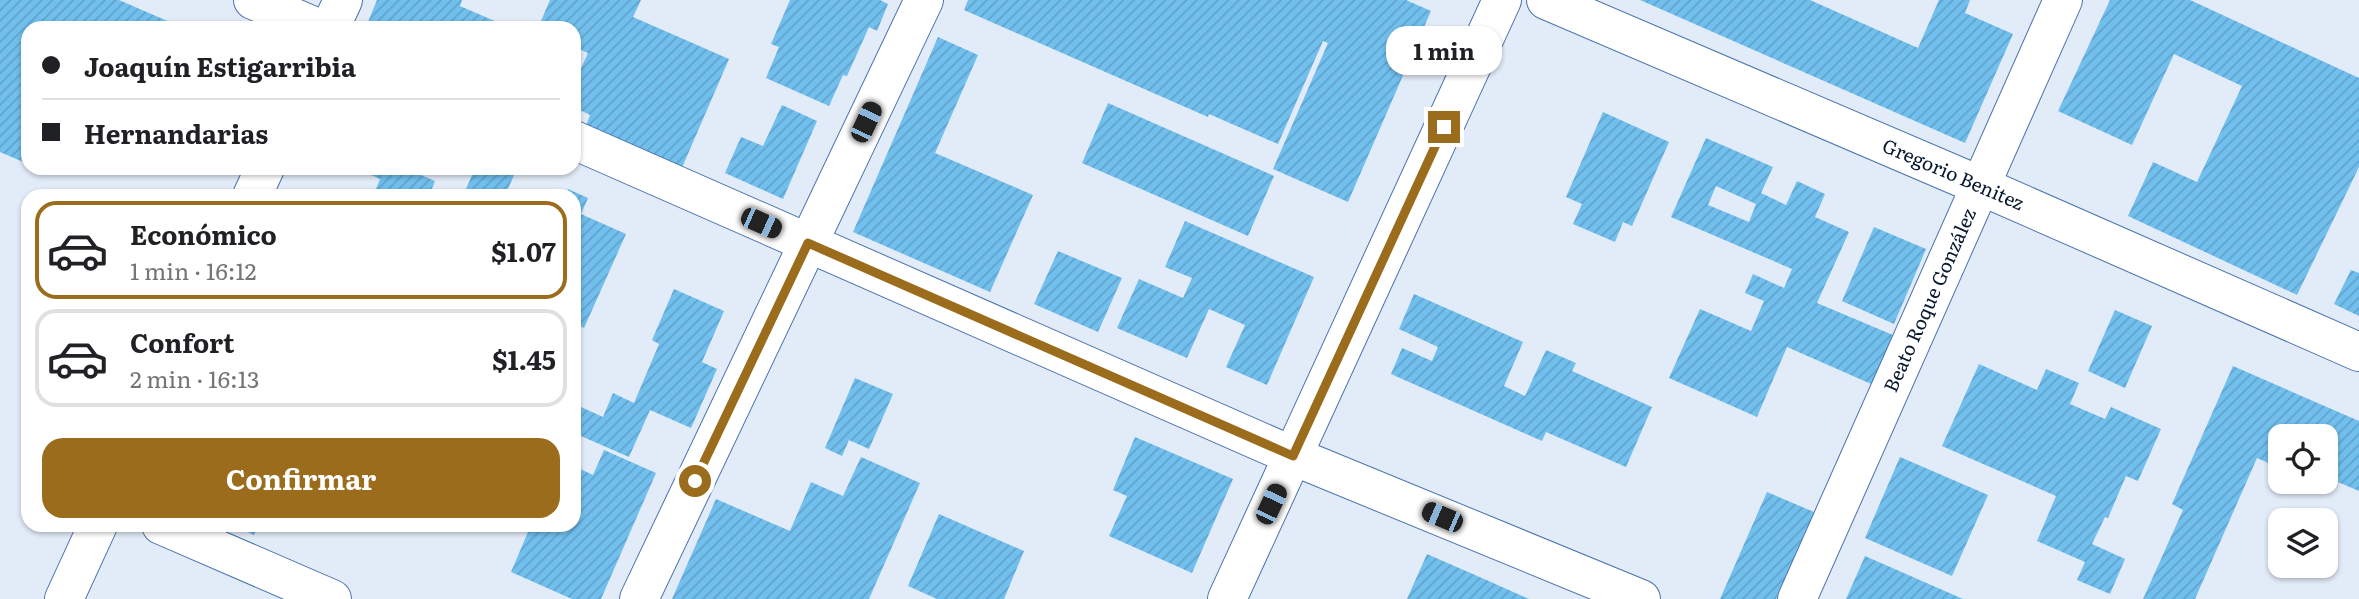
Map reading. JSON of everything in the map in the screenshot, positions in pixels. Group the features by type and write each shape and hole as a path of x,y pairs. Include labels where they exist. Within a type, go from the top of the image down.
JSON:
{"street":[{"path":"253,0 302,21"},
{"path":"334,21 344,0"},
{"path":"639,599 925,0"},
{"path":"1227,599 1502,0"},
{"name":"Gregorio Benitez","path":"1546,0 1981,186 2359,352"},
{"name":"Beato Roque González","path":"1797,599 2063,0"},
{"path":"581,143 1293,456 1642,599"},
{"path":"64,599 95,532"},
{"path":"177,532 332,599"}],"building":[{"path":"0,0 119,0 167,21 21,21 21,161 0,152"},
{"path":"377,0 462,0 460,6 495,21 368,21"},
{"path":"550,0 641,0 633,17 729,59 681,170 585,128 590,115 581,110 581,68 588,53 581,50 581,21 541,21"},
{"path":"790,0 880,0 888,4 877,31 869,27 847,76 843,75 829,106 766,78 779,47 771,44"},
{"path":"968,0 1406,0 1431,11 1348,202 1273,169 1328,43 1323,41 1278,144 1209,114 1208,117 964,10"},
{"path":"1640,0 1810,0 1918,48 1939,0 1970,0 1965,13 2013,34 1965,143"},
{"path":"2110,0 2190,0 2359,78 2359,167 2297,295 2128,216 2153,162 2197,182 2242,86 2174,54 2132,145 2058,111"},
{"path":"938,37 978,55 935,153 1033,195 990,292 853,232"},
{"path":"1108,103 1274,176 1248,236 1082,163"},
{"path":"782,105 817,121 783,199 725,173 741,137 763,146"},
{"path":"1603,112 1669,142 1632,226 1623,222 1615,242 1573,224 1582,204 1566,197"},
{"path":"1706,138 1773,167 1761,193 1786,205 1797,181 1825,194 1815,217 1849,232 1817,303 1900,338 1878,387 1787,347 1757,417 1669,378 1700,309 1751,331 1764,301 1745,293 1753,274 1784,288 1792,269 1671,217","holes":["1716,186 1756,204 1749,222 1708,205"]},
{"path":"371,175 421,175 435,181 432,189 376,189 380,179"},
{"path":"472,175 514,175 508,189 466,189"},
{"path":"581,195 588,198 581,214"},
{"path":"581,214 626,234 584,328 581,326"},
{"path":"1185,221 1314,277 1267,385 1226,367 1245,325 1209,309 1187,358 1117,328 1139,279 1183,298 1192,278 1165,267"},
{"path":"1874,227 1926,249 1894,324 1842,301"},
{"path":"1058,251 1122,278 1098,332 1034,304"},
{"path":"2351,270 2359,273 2359,316 2334,304"},
{"path":"674,289 724,311 702,362 717,369 691,428 650,410 629,457 581,436 581,407 603,417 613,393 634,403 659,344 652,340"},
{"path":"1414,294 1523,342 1504,386 1525,396 1546,350 1576,363 1572,371 1652,407 1626,467 1546,432 1542,441 1391,374 1402,348 1432,361 1438,347 1399,329"},
{"path":"2115,310 2152,326 2125,388 2088,371"},
{"path":"1979,364 2037,390 2046,369 2079,383 2070,404 2105,419 2111,407 2161,429 2138,481 2126,476 2108,518 2105,517 2092,544 2125,559 2110,594 2077,580 2085,562 2037,541 2056,496 1942,446"},
{"path":"2233,366 2359,421 2359,491 2338,482 2338,424 2268,424 2268,463 2257,458 2195,599 2143,599 2183,510 2172,504"},
{"path":"855,378 893,394 869,449 849,440 842,456 825,448"},
{"path":"1135,437 1233,479 1192,573 1109,536 1127,496 1113,490"},
{"path":"604,450 656,473 601,599 572,599 511,572 528,532 581,532 581,469 593,475"},
{"path":"861,457 920,483 869,599 672,599 716,499 790,531 811,482 843,496"},
{"path":"1900,457 1988,495 1952,576 1865,538"},
{"path":"1767,492 1814,512 1776,599 1720,599"},
{"path":"939,514 1024,551 1004,599 937,599 908,586"},
{"path":"1427,554 1491,582 1529,599 1407,599"},
{"path":"1865,556 1963,599 1846,599"}],"route":[{"path":"695,481 808,243 1293,456 1444,127"}]}
